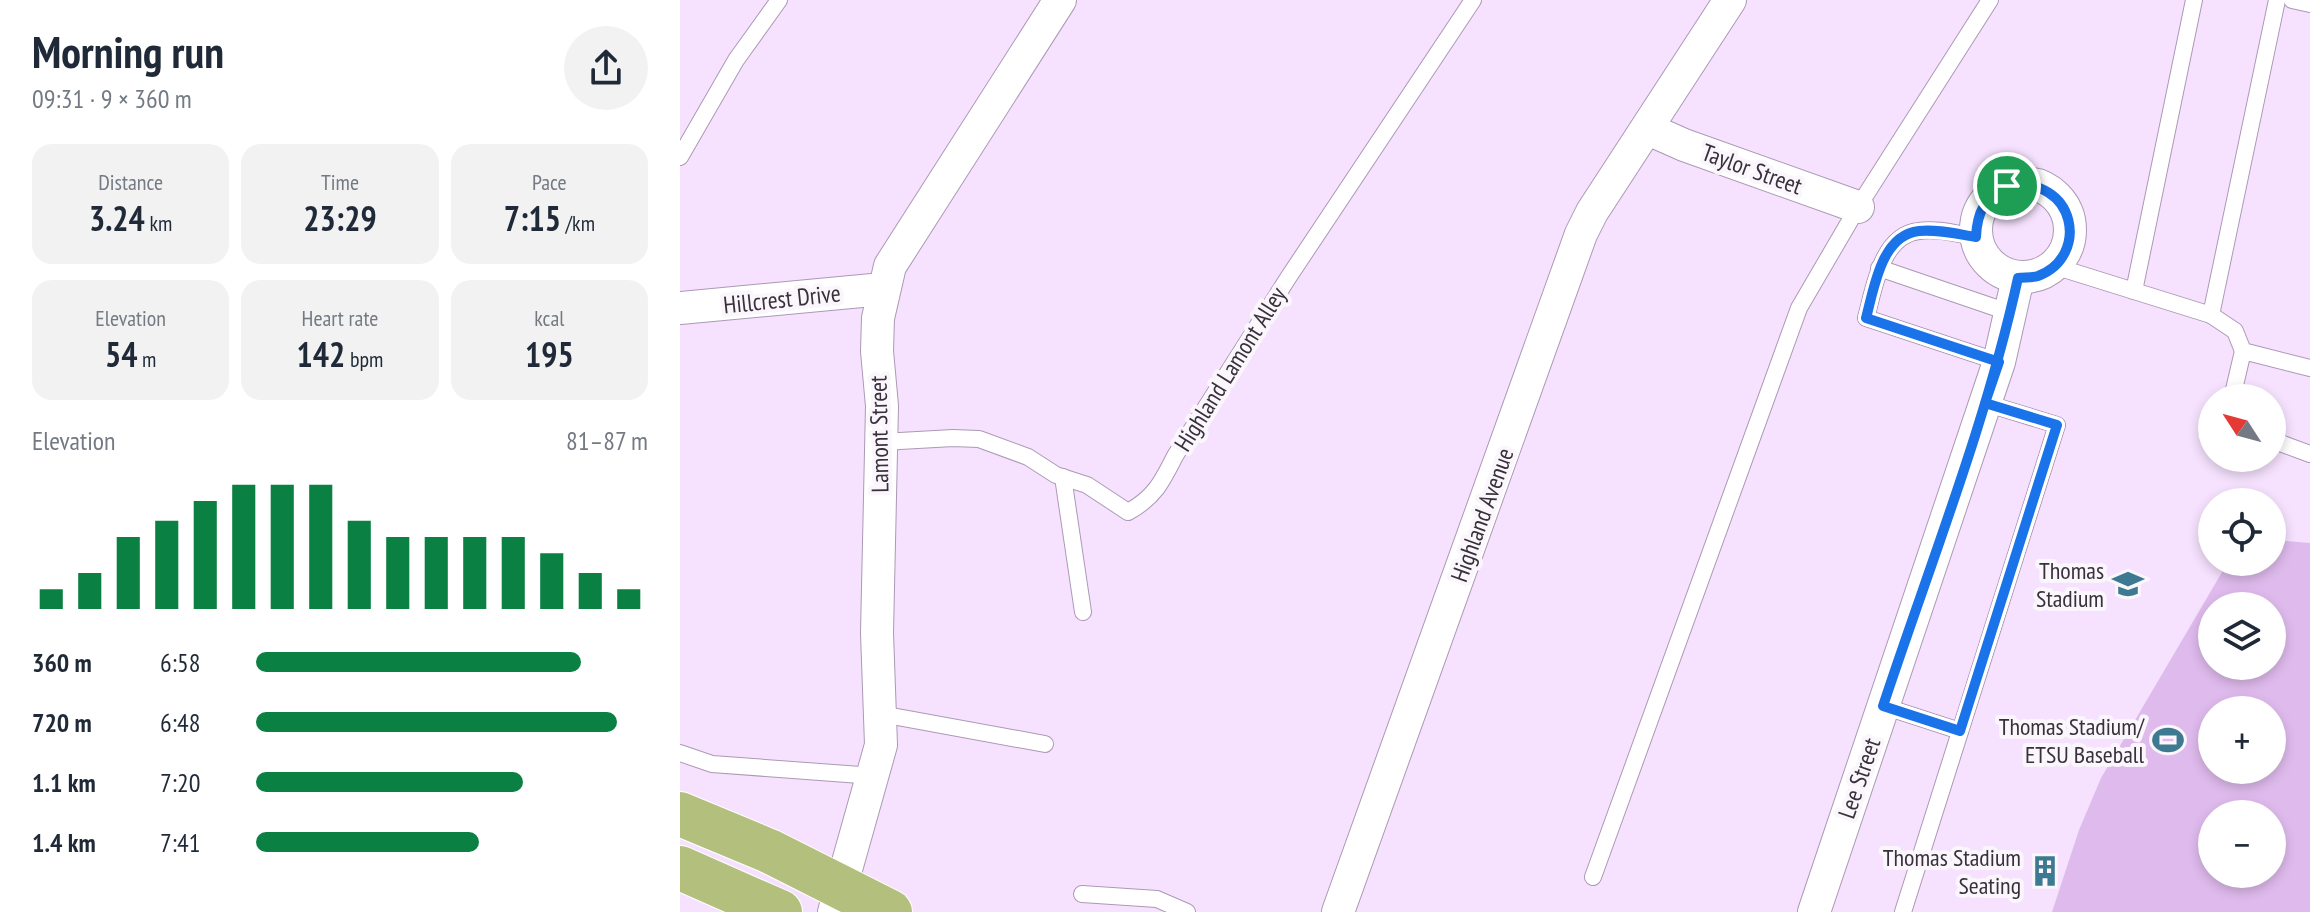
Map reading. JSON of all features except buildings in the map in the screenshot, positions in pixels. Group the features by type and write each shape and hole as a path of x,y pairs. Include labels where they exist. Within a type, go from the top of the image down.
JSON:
{"main road":[{"path":"680,814 769,851 838,900 890,912"},
{"path":"680,868 780,912"}],"street":[{"name":"Lamont Street","path":"838,900 881,745 877,633 882,442 877,351 883,289 890,266 1060,0"},
{"name":"Highland Avenue","path":"1338,912 1581,234 1592,212 1730,0"},
{"name":"Taylor Street","path":"1648,129 1684,145 1858,207"},
{"path":"2024,183 2039,186 2053,194 2069,222 2069,238 2064,254 2054,266 2038,276 2018,278 1998,271 1983,256 1976,237 1976,220 1993,193 2024,183"},
{"name":"Lee Street","path":"1814,912 1999,362 2018,278"},
{"name":"Hillcrest Drive","path":"680,308 883,289"}],"lane":[{"path":"680,157 736,60 779,0"},
{"name":"Highland Lamont Alley","path":"882,442 979,439 1028,457 1063,477 1087,485 1128,512 1146,502 1163,481 1175,456 1288,278 1473,0"},
{"path":"1593,877 1799,308 1858,207 1990,0"},
{"path":"2134,291 2194,0"},
{"path":"2211,315 2277,0"},
{"path":"2292,0 2310,4"},
{"path":"1976,237 1916,231 1899,239 1879,268 1866,318 1999,362"},
{"path":"2054,266 2211,315 2235,331 2240,339 2243,351 2235,384"},
{"path":"1879,268 2011,313"},
{"path":"2243,351 2310,368"},
{"path":"1903,912 2057,425 1985,403"},
{"path":"2286,445 2310,454"},
{"path":"1063,477 1083,612"},
{"path":"1883,706 1960,731"},
{"path":"881,714 1045,744"},
{"path":"680,753 712,764 874,776"},
{"path":"1082,894 1157,899 1187,912"}],"shaded area":[{"name":"Thomas Stadium/ ETSU Baseball","path":"2286,541 2310,543 2310,912 2052,912 2079,830 2101,778 2198,613 2198,680 2286,680 2286,592 2210,592 2220,576 2286,576"}],"place":[{"name":"Thomas Stadium","path":"2128,584"},
{"name":"Thomas Stadium/ ETSU Baseball","path":"2168,740"},
{"name":"Thomas Stadium Seating","path":"2045,871"}],"route":[{"path":"2007,186 1993,193 1983,206 1976,220 1976,237 1926,230 1899,239 1879,268 1866,318 1999,362 1985,403 2057,425 1960,731 1883,706 1927,573 1999,362 2018,278 2038,276 2054,266 2064,254 2069,238 2069,222 2053,194 2039,186 2024,183 2007,186"}]}
